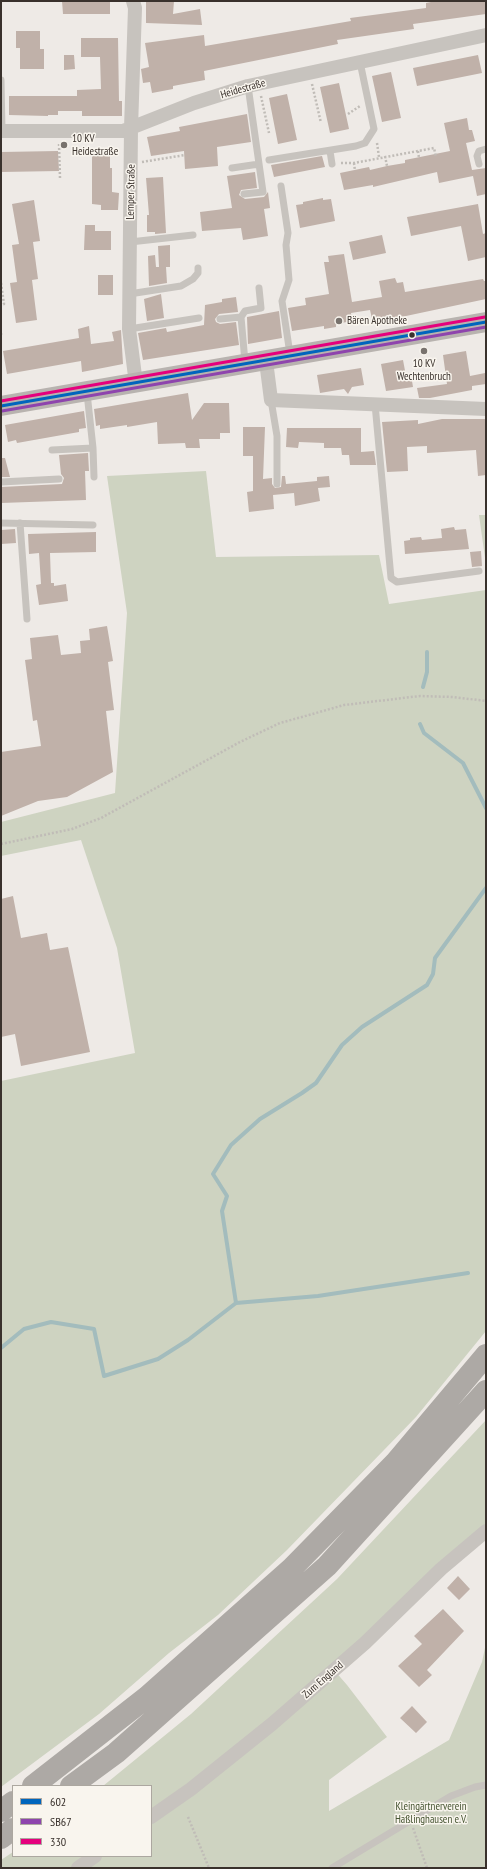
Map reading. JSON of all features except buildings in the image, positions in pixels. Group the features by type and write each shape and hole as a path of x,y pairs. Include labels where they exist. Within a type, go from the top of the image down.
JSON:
{"highway":[{"path":"34,1785 147,1697 292,1568 395,1463 486,1355"},
{"path":"72,1785 116,1753 327,1566 486,1391"},
{"path":"1,1811 12,1803"},
{"path":"1,1838 12,1830"}],"main road":[{"path":"1,406 136,384 486,322"}],"street":[{"name":"Lemper Straße","path":"133,1 136,8 131,128 132,163 129,329 136,384"},
{"name":"Heidestraße","path":"1,131 123,131 194,103 253,85 486,35"},
{"path":"266,361 271,400 486,408"},
{"name":"Zum England","path":"152,1816 191,1789 272,1724 365,1643 441,1569 486,1531"},
{"path":"78,1868 94,1857"}],"lane":[{"path":"269,160 356,146 365,143 370,138 374,129 360,62"},
{"path":"1,80 1,131"},
{"path":"244,194 263,192 253,85"},
{"path":"479,164 477,156 479,151 486,149"},
{"path":"330,151 332,164"},
{"path":"232,168 260,164"},
{"path":"281,186 288,233 286,245 289,280 282,301 290,356"},
{"path":"130,242 193,234"},
{"path":"129,294 181,286 193,279 198,273 198,268"},
{"path":"220,319 241,316 245,311 261,308 259,288"},
{"path":"241,316 246,364"},
{"path":"129,329 199,318"},
{"path":"87,392 93,448 94,476"},
{"path":"271,400 277,436 277,484"},
{"path":"375,404 391,578 397,582 480,571"},
{"path":"52,450 93,448"},
{"path":"1,482 59,479"},
{"path":"1,523 93,525"},
{"path":"20,523 27,619"},
{"path":"332,1868 451,1796 475,1787 486,1785"}],"path":[{"path":"310,72 321,123"},
{"path":"253,85 269,133"},
{"path":"348,114 358,107 368,104"},
{"path":"59,130 60,178"},
{"path":"332,164 354,163 434,148 436,158"},
{"path":"418,151 419,158"},
{"path":"132,163 185,156"},
{"path":"385,156 387,166"},
{"path":"354,163 355,171"},
{"path":"1,283 4,304 1,304"},
{"path":"1,844 72,828 101,818 240,742 280,723 344,705 420,696 453,697 486,701"},
{"path":"188,1817 208,1868"},
{"path":"411,1820 427,1868"}],"green space":[{"path":"206,471 216,557 379,555 389,604 486,590 486,1331 416,1417 287,1550 218,1615 169,1653 99,1714 1,1787 1,1081 135,1053 117,948 81,840 1,856 1,822 115,793 127,613 107,476"},
{"path":"479,515 486,515 486,565"},
{"name":"Kleingärtnerverein Haßlinghausen e.V.","path":"486,1420 486,1524 334,1670 387,1737 329,1780 329,1811 449,1740 482,1662 486,1643 486,1868 84,1868 100,1857 152,1857 152,1785 104,1785 191,1714 337,1579"},
{"path":"12,1853 12,1857 90,1857 74,1868 1,1868 1,1860"}],"waterway":[{"path":"423,687 427,672 427,652"},
{"path":"420,724 424,733 463,763 486,808"},
{"path":"1,1348 24,1329 51,1322 94,1329 104,1376 158,1359 188,1340 236,1303 222,1211 227,1196 213,1174 231,1145 260,1119 316,1083 342,1045 362,1027 427,985 433,974 435,958 486,888"},
{"path":"236,1303 318,1296 468,1273"}],"transit line":[{"name":"330","path":"1,401 485,317"},
{"name":"602","path":"1,406 486,322"},
{"name":"SB67","path":"2,411 486,327"}],"place":[{"name":"10 KV Heidestraße","path":"64,145"},
{"name":"Bären Apotheke","path":"339,321"},
{"name":"10 KV Wechtenbruch","path":"424,351"}]}
